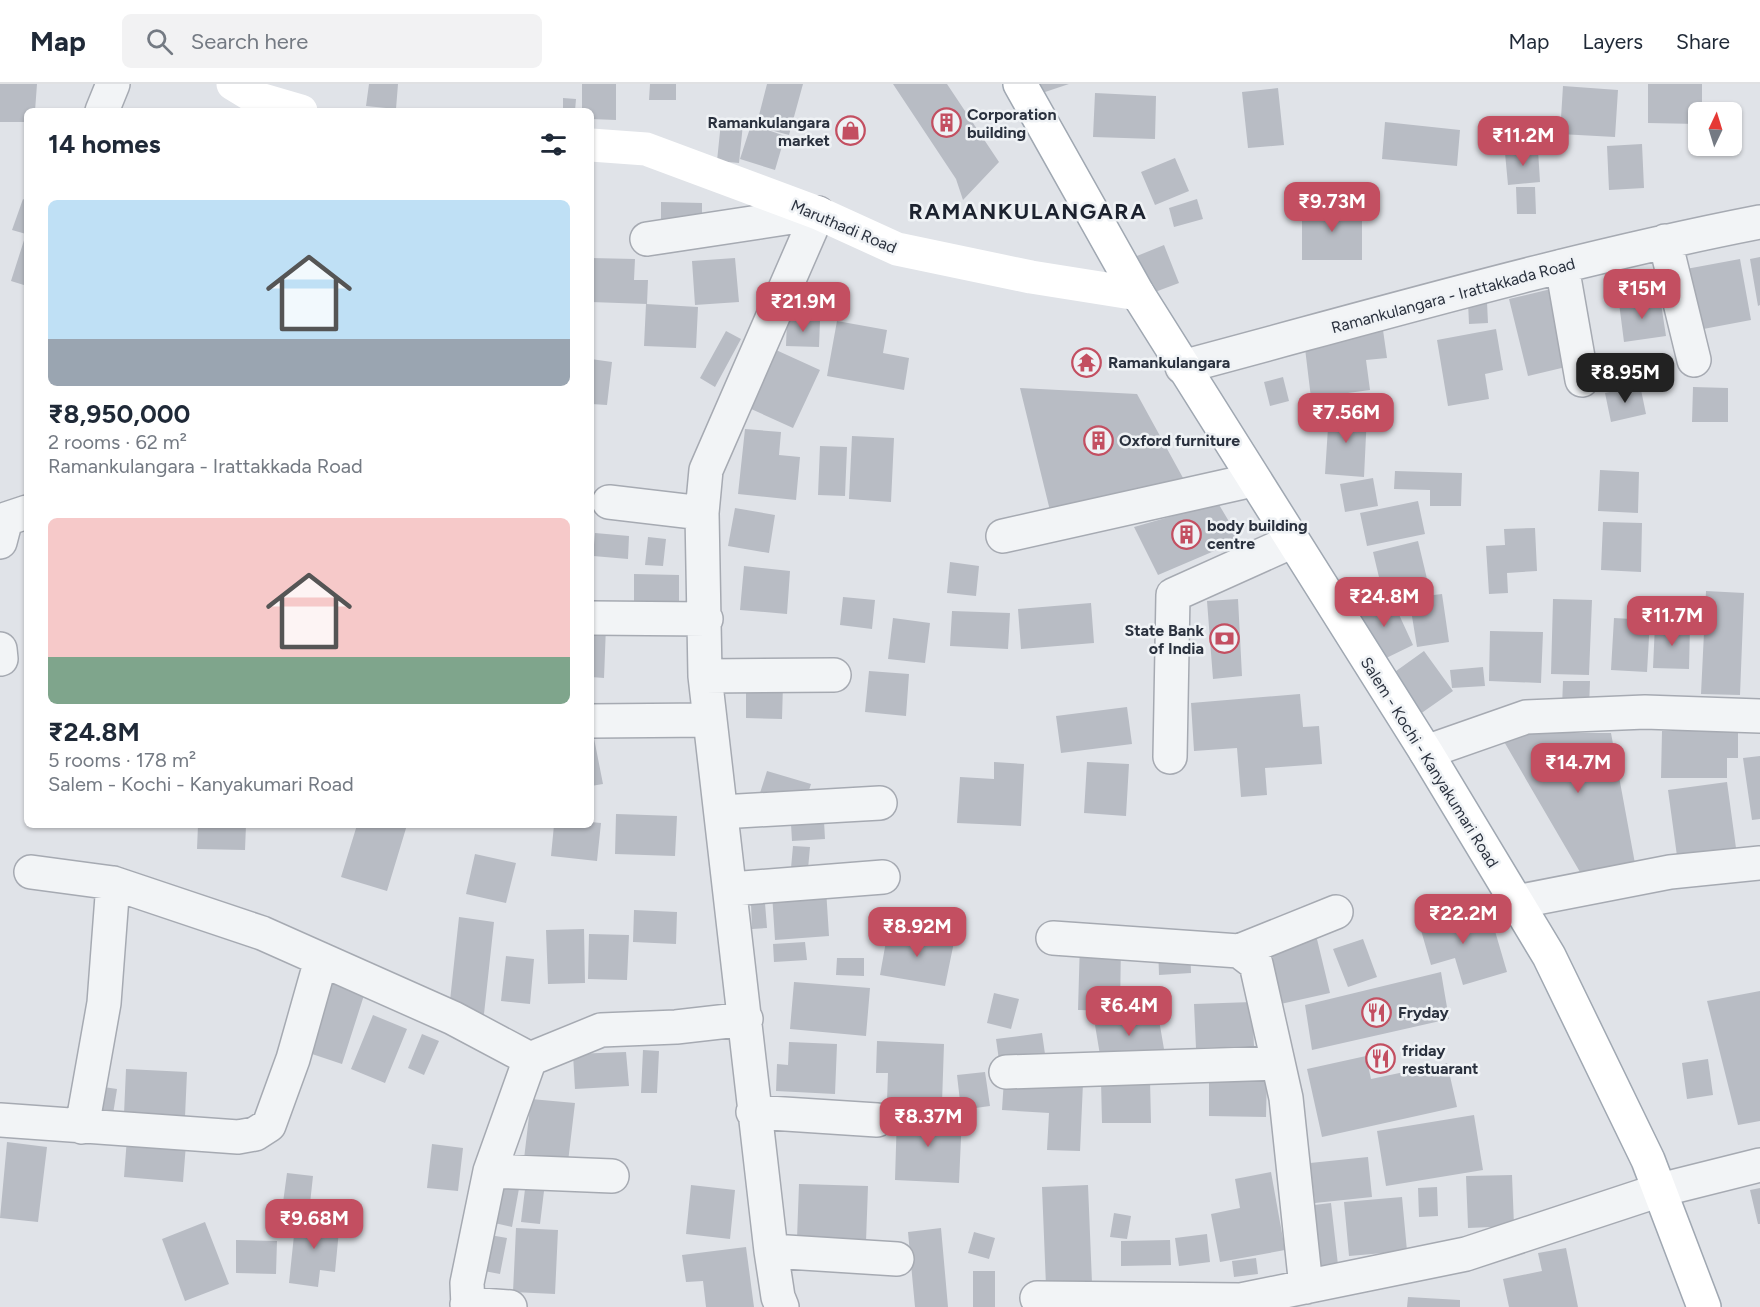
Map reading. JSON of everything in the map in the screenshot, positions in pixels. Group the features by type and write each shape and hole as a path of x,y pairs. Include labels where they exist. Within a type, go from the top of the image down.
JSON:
{"main road":[{"path":"233,84 256,98 291,108"},
{"name":"Salem - Kochi - Kanyakumari Road","path":"1020,84 1138,294 1182,367 1426,752 1549,956 1648,1160 1704,1307"},
{"name":"Maruthadi Road","path":"594,145 646,149 818,213 897,249 1031,277 1138,294"}],"street":[{"path":"103,108 113,84"},
{"path":"646,239 818,213"},
{"path":"782,1307 778,1297 771,1251 753,1112 746,1019 705,676 706,619 702,513 706,470 818,213"},
{"name":"Ramankulangara - Irattakkada Road","path":"1182,367 1562,266 1665,241 1760,222"},
{"path":"1665,241 1694,360"},
{"path":"1562,266 1582,380"},
{"path":"1003,536 1254,480"},
{"path":"609,502 702,513"},
{"path":"0,542 6,519 24,513"},
{"path":"1170,757 1173,596 1293,541"},
{"path":"594,618 706,619"},
{"path":"0,649 0,659"},
{"path":"705,676 834,675"},
{"path":"1426,752 1526,717 1645,712 1760,717"},
{"path":"594,721 710,720"},
{"path":"721,812 880,803"},
{"path":"1516,902 1670,872 1760,863"},
{"path":"31,872 113,883 262,933 453,1018 530,1059"},
{"path":"730,889 883,877"},
{"path":"82,1127 104,1003 113,883"},
{"path":"1053,938 1239,951 1336,912"},
{"path":"1239,951 1256,964 1286,1098 1306,1287"},
{"path":"0,1120 238,1137 255,1134 269,1125 293,1059 321,960"},
{"path":"510,1307 467,1305 467,1283 490,1171 530,1059 601,1030 676,1027 746,1019"},
{"path":"1006,1072 1278,1063"},
{"path":"753,1112 877,1120"},
{"path":"1036,1298 1218,1304 1241,1300 1466,1254 1660,1190 1760,1165"},
{"path":"490,1171 612,1176"},
{"path":"771,1251 897,1259"}],"building":[{"path":"0,84 37,84 35,108 24,108 24,122 0,122"},
{"path":"369,84 398,84 396,108 366,106"},
{"path":"582,84 616,84 616,120 594,119 594,108 582,108"},
{"path":"650,84 676,84 676,100 649,100"},
{"path":"767,84 803,84 789,135 759,127 785,136 775,170 740,159 751,125 756,127"},
{"name":"Corporation building","path":"893,84 947,84 999,162 963,200 956,179"},
{"path":"1029,84 1069,84 1033,96"},
{"path":"1648,84 1702,84 1702,102 1688,102 1688,124 1648,123"},
{"path":"1563,86 1618,90 1615,137 1560,134"},
{"path":"1278,88 1284,145 1248,148 1242,92"},
{"path":"1095,93 1156,96 1155,139 1093,137"},
{"path":"563,98 576,99 575,108 563,108"},
{"path":"1541,117 1543,139 1506,141 1504,119"},
{"path":"721,122 743,124 739,163 717,161"},
{"path":"1385,122 1460,130 1457,166 1382,159"},
{"path":"1642,144 1644,188 1609,190 1607,146"},
{"path":"1538,150 1540,182 1508,185 1505,153"},
{"path":"1175,158 1189,191 1155,205 1141,172"},
{"path":"1516,187 1535,187 1536,214 1517,214"},
{"path":"23,199 24,233 12,230"},
{"path":"1197,199 1203,219 1174,227 1169,208"},
{"path":"661,202 702,203 702,245 661,245"},
{"path":"1302,207 1362,207 1362,260 1302,260"},
{"path":"24,240 24,285 11,281"},
{"path":"1164,245 1179,283 1147,295 1132,258"},
{"path":"1760,257 1760,305 1758,306 1750,259"},
{"path":"594,258 635,259 634,280 648,280 647,304 594,302"},
{"path":"735,258 739,302 695,305 692,261"},
{"path":"1740,259 1751,320 1698,330 1686,269"},
{"path":"1551,289 1570,366 1528,376 1509,299"},
{"path":"1660,297 1666,336 1624,342 1619,303"},
{"path":"1468,302 1487,302 1488,323 1469,324"},
{"path":"646,304 698,307 696,348 644,346"},
{"path":"787,319 820,321 819,347 786,346"},
{"path":"837,321 887,330 883,353 909,358 904,390 827,376"},
{"path":"1496,329 1503,370 1485,374 1489,399 1448,406 1437,340"},
{"path":"1383,330 1387,358 1366,360 1370,390 1311,398 1304,340"},
{"path":"726,331 741,339 715,387 700,378"},
{"path":"776,350 820,370 793,428 749,408"},
{"path":"594,359 612,362 607,405 594,404"},
{"path":"1283,377 1289,401 1270,406 1264,382"},
{"path":"1640,385 1646,414 1611,422 1605,393"},
{"path":"1693,387 1728,388 1728,422 1692,422"},
{"name":"Oxford furniture","path":"1020,388 1137,394 1188,487 1055,531"},
{"path":"1329,412 1367,414 1364,477 1325,474"},
{"path":"745,429 781,432 779,455 800,457 796,500 738,494"},
{"path":"852,436 894,438 891,502 849,499"},
{"path":"820,446 847,447 845,496 818,495"},
{"path":"1600,470 1639,472 1638,513 1598,511"},
{"path":"1395,471 1462,473 1461,506 1430,506 1430,490 1394,489"},
{"path":"1373,478 1378,506 1345,512 1340,484"},
{"path":"1418,501 1425,534 1367,546 1360,513"},
{"name":"body building centre","path":"1218,503 1240,540 1158,575 1134,527"},
{"path":"735,508 775,515 769,553 728,546"},
{"path":"1603,522 1642,523 1641,572 1601,570"},
{"path":"1535,528 1537,571 1507,573 1508,593 1489,594 1486,546 1505,545 1504,529"},
{"path":"595,533 629,536 628,559 594,556"},
{"path":"648,537 666,539 663,566 645,565"},
{"path":"1418,541 1428,583 1383,594 1373,552"},
{"path":"950,562 979,566 976,596 947,593"},
{"path":"744,566 790,571 787,614 740,610"},
{"path":"634,574 679,575 679,615 634,615"},
{"path":"1706,591 1744,593 1740,695 1701,694"},
{"path":"1442,594 1449,642 1417,647 1409,598"},
{"path":"1390,595 1413,645 1378,662 1355,611"},
{"path":"843,597 875,600 872,629 840,625"},
{"name":"State Bank of India","path":"1238,599 1242,676 1213,679 1207,601"},
{"path":"1553,599 1592,600 1589,675 1551,674"},
{"path":"1091,603 1094,643 1021,649 1018,609"},
{"path":"952,611 1010,613 1008,649 950,646"},
{"path":"893,618 930,623 925,663 888,659"},
{"path":"1614,618 1650,620 1647,672 1611,670"},
{"path":"1655,624 1690,626 1689,669 1653,668"},
{"path":"594,625 606,626 604,678 594,677"},
{"path":"1490,631 1543,632 1541,683 1489,681"},
{"path":"1424,651 1453,691 1413,719 1385,679"},
{"path":"1483,667 1485,686 1452,688 1450,670"},
{"path":"869,671 909,674 906,716 865,712"},
{"path":"1563,681 1590,681 1589,708 1562,707"},
{"path":"746,683 783,684 782,719 746,718"},
{"path":"1300,694 1303,727 1319,726 1322,764 1265,768 1267,795 1241,797 1237,748 1194,751 1191,703"},
{"path":"1127,707 1132,744 1061,753 1056,716"},
{"path":"1662,731 1738,731 1738,758 1727,758 1727,778 1661,778"},
{"path":"1499,733 1611,733 1636,869 1580,872"},
{"path":"594,738 603,784 594,786"},
{"path":"1760,756 1760,819 1752,820 1743,758"},
{"path":"994,762 1024,764 1021,826 957,823 960,777 994,779"},
{"path":"1087,762 1129,764 1126,816 1084,813"},
{"path":"767,771 811,784 804,806 760,793"},
{"path":"1727,782 1736,848 1677,856 1668,790"},
{"path":"616,814 677,816 675,856 615,854"},
{"path":"824,821 825,839 792,841 791,824"},
{"path":"594,822 601,823 597,861 551,856 554,828 594,828"},
{"path":"198,828 246,828 245,850 197,849"},
{"path":"356,828 406,828 387,891 341,877"},
{"path":"793,846 810,847 807,880 790,879"},
{"path":"475,854 516,863 506,903 466,894"},
{"path":"826,889 829,936 775,940 772,893"},
{"path":"765,903 767,928 752,929 751,904"},
{"path":"1441,906 1447,926 1490,914 1507,972 1463,985 1455,958 1431,965 1416,913"},
{"path":"634,910 677,912 676,944 633,942"},
{"path":"459,917 494,922 484,1014 449,1010"},
{"path":"584,929 585,983 548,984 546,930"},
{"path":"888,930 954,942 945,986 880,975"},
{"path":"589,934 629,935 627,980 588,979"},
{"path":"1316,935 1330,993 1276,1005 1263,948"},
{"path":"1363,939 1377,977 1348,987 1333,949"},
{"path":"1080,941 1121,942 1120,1011 1078,1010"},
{"path":"805,942 807,960 774,962 773,944"},
{"path":"1190,944 1191,973 1159,975 1158,945"},
{"path":"506,956 534,959 530,1004 501,1001"},
{"path":"837,958 864,958 864,976 836,975"},
{"name":"Fryday","path":"1441,972 1449,1019 1312,1050 1305,1005"},
{"path":"324,975 366,989 342,1064 300,1050"},
{"path":"794,982 870,988 866,1036 790,1029"},
{"path":"1760,991 1760,1121 1738,1125 1707,1001"},
{"path":"994,993 1019,999 1011,1029 987,1023"},
{"path":"1252,1002 1254,1046 1196,1048 1194,1004"},
{"path":"1158,1014 1164,1049 1101,1061 1095,1025"},
{"path":"373,1015 407,1029 385,1083 351,1069"},
{"path":"1042,1033 1046,1061 1000,1067 996,1039"},
{"path":"422,1034 439,1041 424,1075 408,1068"},
{"path":"877,1041 944,1044 942,1103 887,1101 888,1073 876,1073"},
{"path":"789,1042 837,1044 835,1094 776,1091 777,1064 788,1065"},
{"path":"643,1050 659,1051 657,1093 641,1093"},
{"path":"626,1052 629,1086 575,1089 573,1054"},
{"path":"1366,1056 1371,1079 1447,1063 1457,1107 1322,1137 1307,1069"},
{"path":"1708,1059 1713,1095 1687,1099 1682,1063"},
{"path":"126,1069 187,1072 185,1117 124,1114"},
{"path":"985,1072 990,1106 961,1110 957,1075"},
{"path":"1209,1075 1267,1076 1266,1117 1209,1116"},
{"path":"1004,1079 1083,1083 1080,1151 1047,1150 1049,1113 1002,1110"},
{"path":"1150,1080 1151,1123 1102,1123 1101,1081"},
{"path":"97,1086 117,1089 113,1114 94,1112"},
{"path":"531,1099 575,1103 568,1162 524,1159"},
{"path":"897,1114 962,1116 959,1183 895,1180"},
{"path":"1474,1115 1483,1170 1386,1186 1377,1131"},
{"path":"127,1138 186,1144 183,1182 124,1177"},
{"path":"7,1142 47,1147 38,1222 0,1218"},
{"path":"432,1144 463,1148 458,1191 427,1188"},
{"path":"1368,1157 1372,1197 1315,1203 1310,1163"},
{"path":"1271,1172 1285,1250 1220,1262 1211,1214 1240,1208 1235,1179"},
{"path":"287,1173 313,1176 309,1213 282,1210"},
{"path":"1512,1175 1514,1226 1468,1228 1466,1176"},
{"path":"498,1179 520,1183 512,1227 490,1222"},
{"path":"526,1181 545,1183 540,1224 521,1222"},
{"path":"799,1184 868,1186 866,1242 797,1239"},
{"path":"691,1185 735,1190 730,1239 686,1234"},
{"path":"1088,1185 1092,1283 1046,1286 1042,1187"},
{"path":"1437,1187 1438,1216 1419,1217 1418,1188"},
{"path":"1760,1188 1760,1224 1758,1224 1750,1190"},
{"path":"1402,1197 1407,1251 1349,1256 1344,1202"},
{"path":"1331,1203 1338,1265 1304,1268 1297,1207"},
{"path":"1114,1213 1131,1216 1127,1239 1110,1237"},
{"path":"296,1216 340,1220 335,1272 320,1270 318,1287 289,1283"},
{"path":"205,1222 229,1284 185,1301 162,1239"},
{"path":"516,1228 558,1230 555,1294 513,1292"},
{"path":"941,1228 948,1307 915,1307 908,1232"},
{"path":"974,1232 995,1238 989,1259 968,1253"},
{"path":"1207,1234 1210,1262 1179,1266 1175,1238"},
{"path":"490,1235 507,1238 500,1274 484,1271"},
{"path":"236,1240 277,1241 276,1274 236,1273"},
{"path":"1170,1240 1171,1265 1121,1266 1121,1241"},
{"path":"746,1247 754,1307 706,1307 703,1281 686,1282 682,1255"},
{"path":"1566,1248 1578,1307 1509,1307 1503,1279 1542,1271 1538,1253"},
{"path":"1256,1258 1258,1274 1234,1277 1232,1261"},
{"path":"973,1271 995,1271 995,1307 973,1307"},
{"path":"1408,1297 1460,1300 1460,1307 1407,1307"}],"place":[{"name":"Corporation building","path":"946,123"},
{"name":"Ramankulangara market","path":"851,131"},
{"name":"Ramankulangara","path":"1087,362"},
{"name":"Oxford furniture","path":"1098,440"},
{"name":"body building centre","path":"1186,534"},
{"name":"State Bank of India","path":"1225,639"},
{"name":"Fryday","path":"1377,1012"},
{"name":"friday restuarant","path":"1381,1059"}],"district":[{"name":"RAMANKULANGARA","path":"1028,211"}]}
